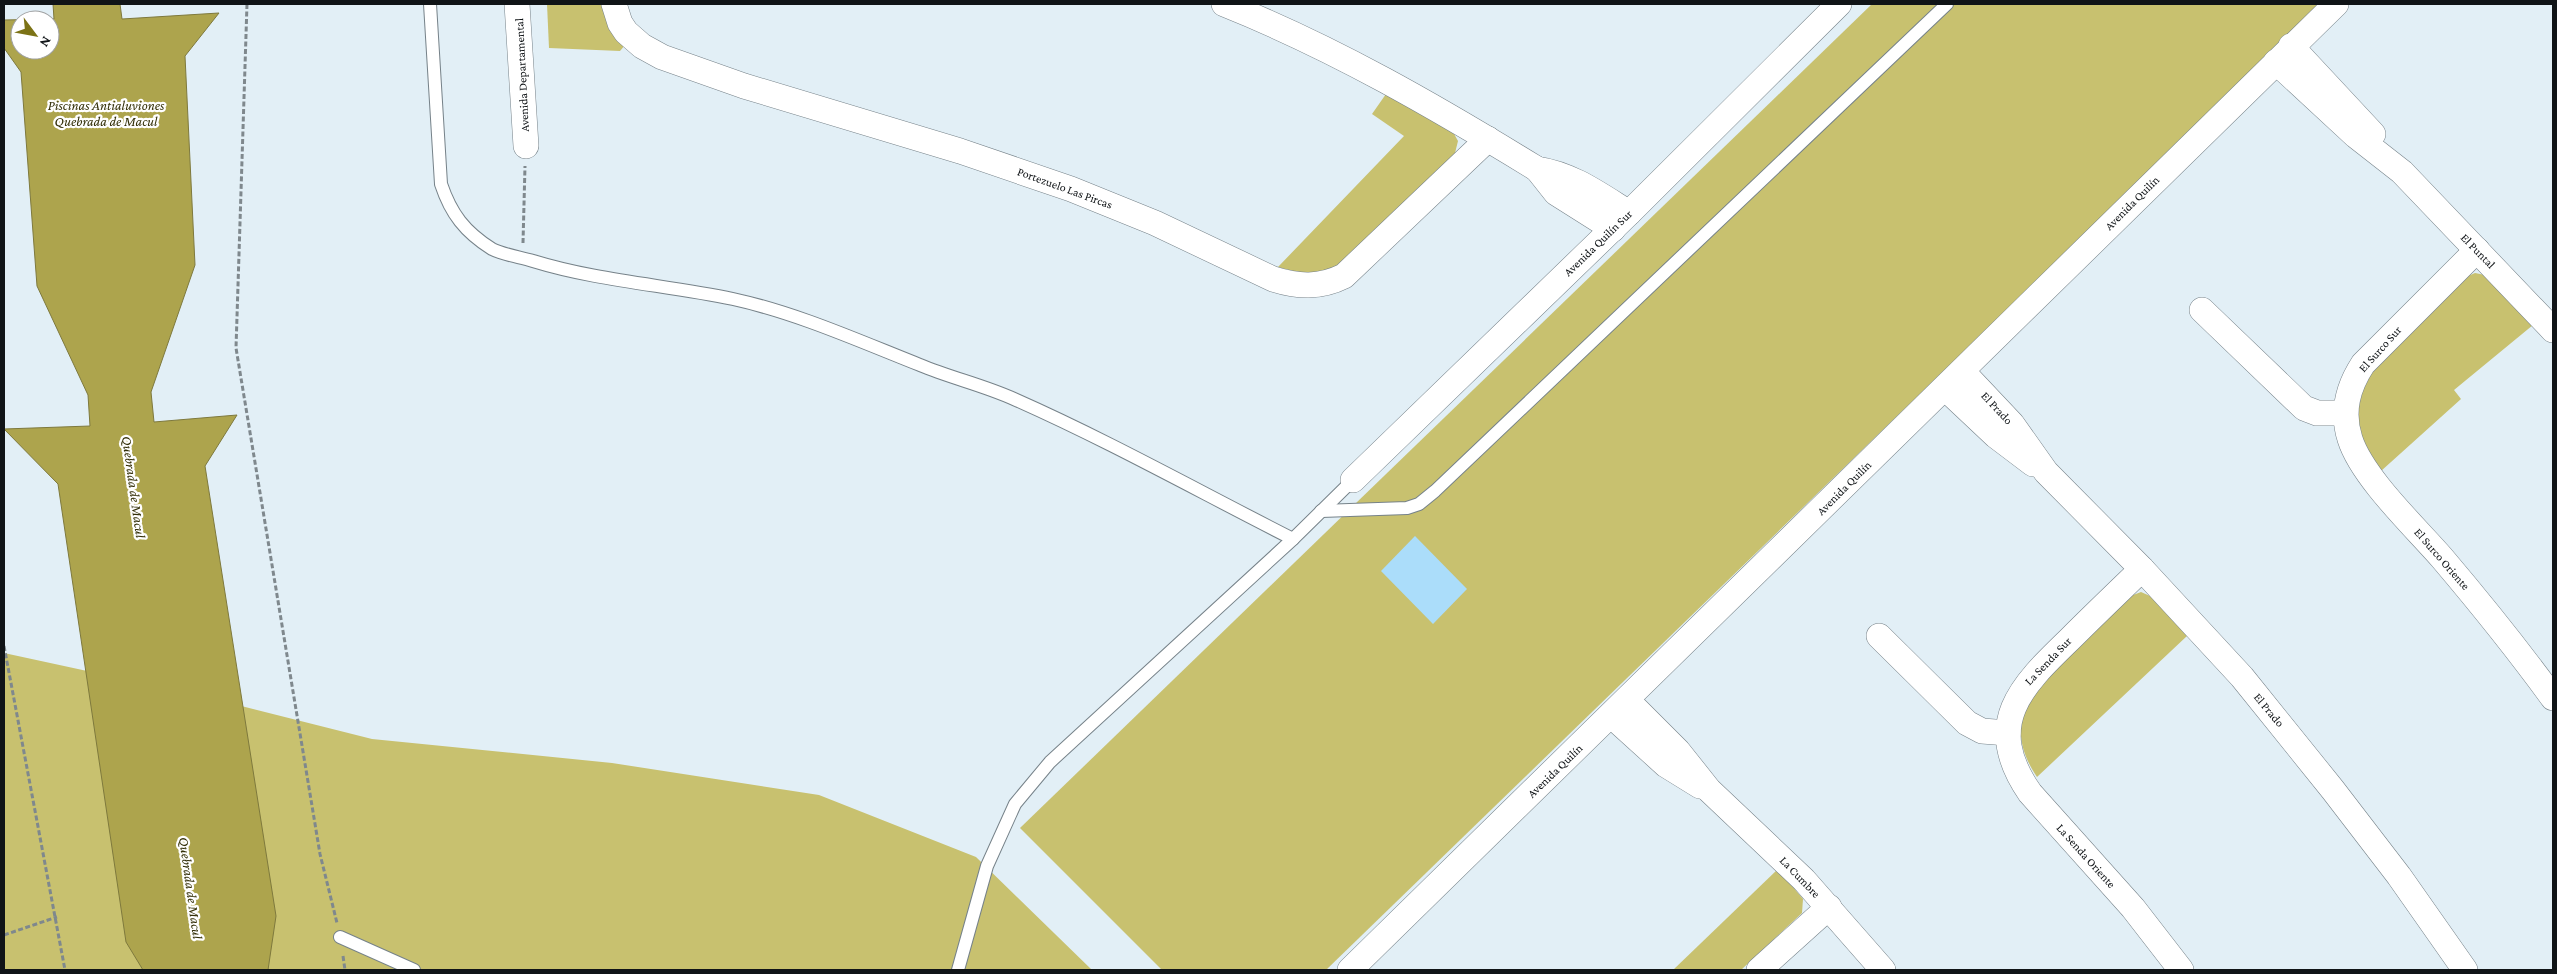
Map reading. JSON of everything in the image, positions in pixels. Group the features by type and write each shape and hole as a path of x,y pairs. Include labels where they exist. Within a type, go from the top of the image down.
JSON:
{"street":[{"name":"Avenida Departamental","path":"518,4 526,146"},
{"name":"Portezuelo Las Pircas","path":"614,4 620,23 626,32 642,46 662,57 774,96 1041,178 1155,223 1273,279 1294,285 1324,284 1344,276 1488,139"},
{"path":"1224,4 1346,58 1537,169 1556,193 1621,221"},
{"name":"Avenida Quilín Sur","path":"1353,480 1621,221 1839,4"},
{"name":"Avenida Quilín","path":"1350,970 2336,4"},
{"name":"El Puntal","path":"2284,54 2365,124 2402,172 2553,330"},
{"name":"El Surco Sur","path":"2345,413 2350,388 2364,364 2477,250"},
{"path":"2202,310 2304,408 2317,413 2345,413"},
{"name":"El Prado","path":"1953,379 2012,424 2046,472 2142,569 2242,677 2307,756 2399,876 2465,970"},
{"name":"El Surco Oriente","path":"2345,413 2350,438 2360,461 2479,602 2553,698"},
{"name":"La Senda Sur","path":"2008,733 2012,709 2025,684 2142,569"},
{"path":"1879,636 1967,723 1982,731 2008,733"},
{"name":"La Cumbre","path":"1619,708 1666,765 1682,777 1709,790 1774,850 1829,907 1883,970"},
{"name":"La Senda Oriente","path":"2008,733 2013,762 2030,793 2133,908 2181,970"},
{"path":"1759,970 1829,907"}],"lane":[{"path":"430,4 441,184 448,206 475,237 495,250 604,278 734,300 814,323 929,369 1012,398 1151,465 1292,540"},
{"path":"1321,511 1407,508 1419,504 1435,491 1947,4"},
{"path":"958,970 987,866 1014,804 1050,762 1292,540 1353,480"},
{"path":"340,937 414,970"}],"path":[{"path":"248,4 236,348 320,854 340,937 345,970"},
{"path":"523,258 526,146"},
{"path":"4,646 65,970"},
{"path":"4,935 56,917"}],"shaded area":[{"path":"547,4 604,4 625,45 620,51 549,48"},
{"path":"1872,4 2322,4 1326,970 1162,970 1020,828"},
{"path":"1386,94 1453,132 1458,141 1455,153 1337,266 1315,272 1293,271 1278,267 1404,136 1372,114"},
{"path":"2475,273 2485,275 2533,325 2454,390 2461,399 2381,471 2367,452 2356,421 2363,381 2466,277"},
{"path":"2141,592 2150,596 2187,636 2037,777 2028,762 2021,738 2022,721 2030,701 2055,670 2087,637 2128,597"},
{"path":"4,653 198,695 372,739 612,763 819,795 976,857 1092,970 4,970"},
{"path":"1778,869 1803,899 1802,913 1741,970 1673,970"}],"water":[{"name":"Piscinas Antialuviones Quebrada de Macul","path":"53,4 120,4 122,19 219,13 185,56 195,265 151,392 154,422 237,415 205,466 276,916 268,970 143,970 126,942 58,484 4,429 90,426 88,395 37,286 21,72 12,60 60,60 60,10 53,10"},
{"name":"Piscinas Antialuviones Quebrada de Macul","path":"4,20 10,20 10,56 4,48"}],"building":[{"path":"1415,536 1467,589 1433,624 1381,571"}],"water label":[{"name":"Quebrada de Macul","path":"134,487"},
{"name":"Quebrada de Macul","path":"191,888"}]}
